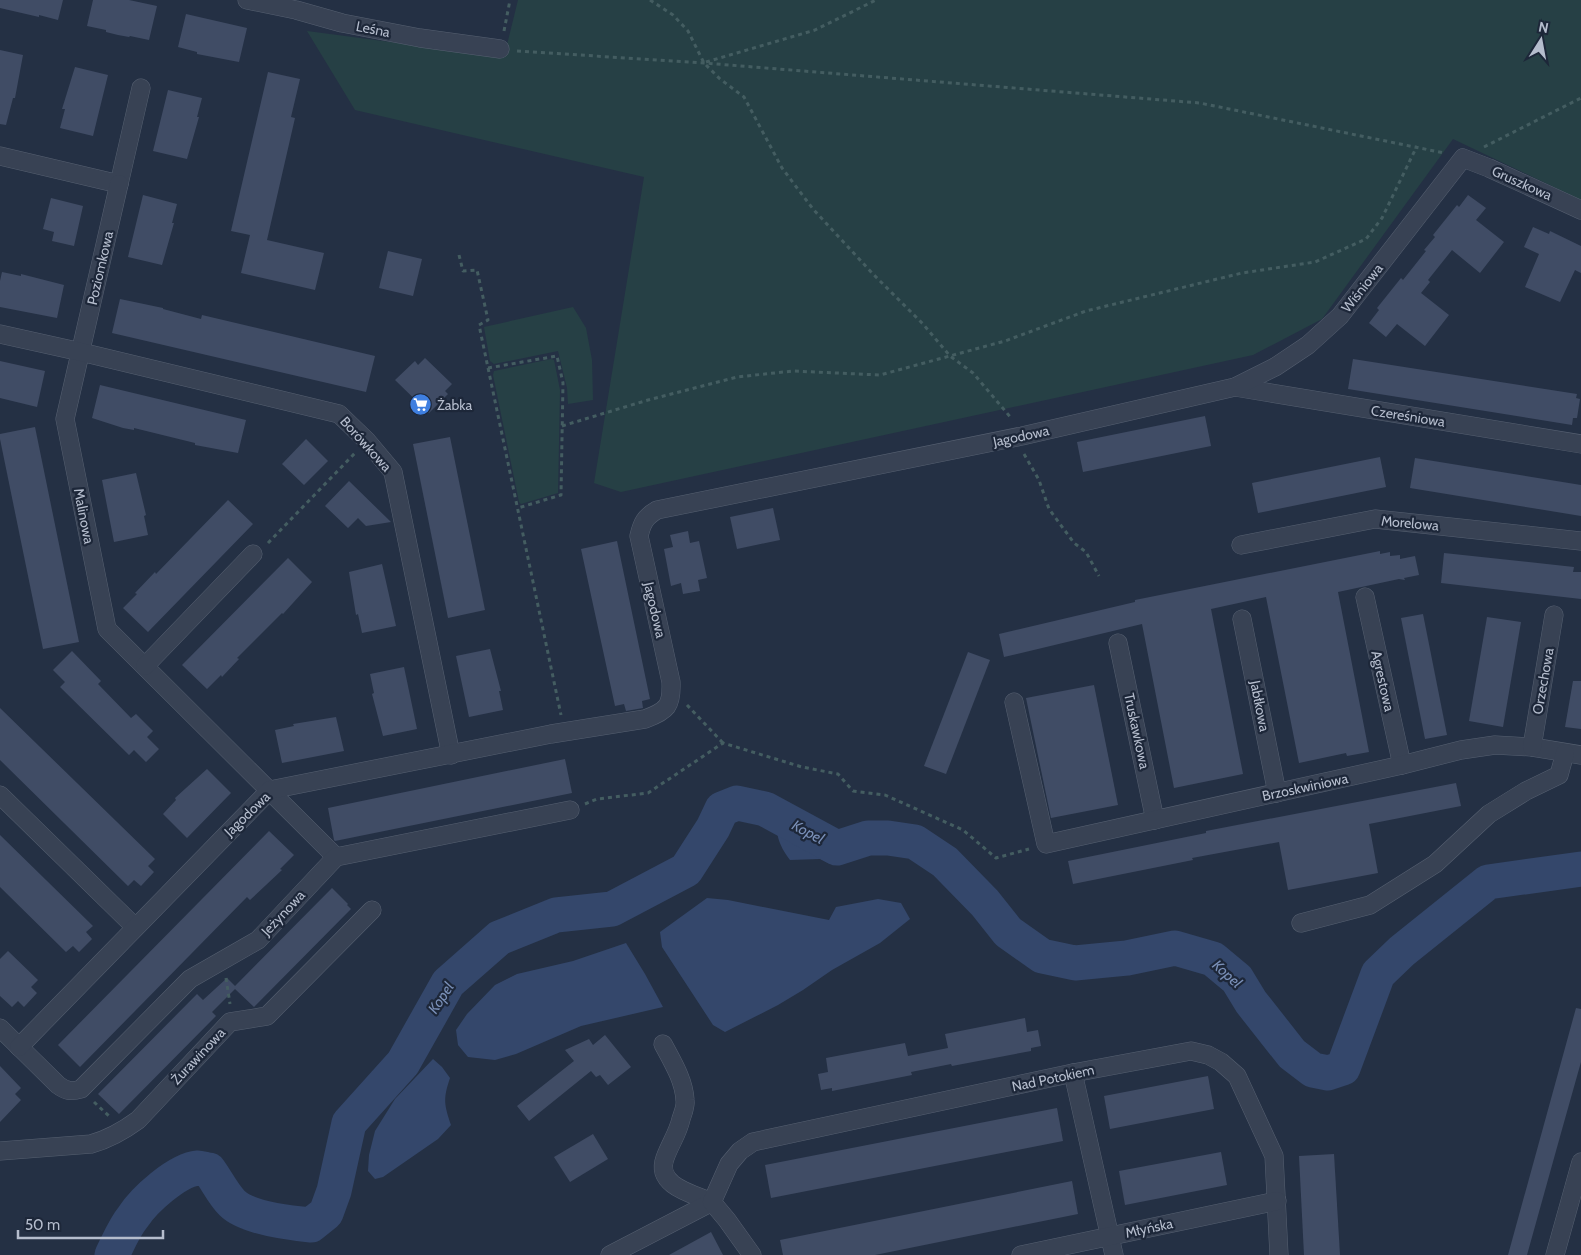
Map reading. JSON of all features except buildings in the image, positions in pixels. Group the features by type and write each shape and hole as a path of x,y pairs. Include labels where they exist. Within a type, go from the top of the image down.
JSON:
{"street":[{"name":"Leśna","path":"248,0 352,25 420,38 500,49"},
{"name":"Poziomkowa","path":"81,352 141,88"},
{"path":"0,156 119,184"},
{"name":"Gruszkowa","path":"1463,158 1581,210"},
{"name":"Wiśniowa","path":"1235,387 1275,367 1308,345 1340,316 1463,158"},
{"name":"Borówkowa","path":"0,334 339,414 393,472 451,755"},
{"name":"Malinowa","path":"81,352 65,419 107,629 336,857"},
{"name":"Jagodowa","path":"19,1047 270,790 660,714 669,706 672,695 671,682 639,536 642,523 647,516 657,510 1022,436 1235,387"},
{"name":"Czereśniowa","path":"1235,387 1581,444"},
{"name":"Morelowa","path":"1241,545 1376,519 1581,541"},
{"path":"145,666 253,554"},
{"name":"Agrestowa","path":"1365,597 1402,765"},
{"name":"Orzechowa","path":"1532,747 1554,615"},
{"name":"Jabłkowa","path":"1242,619 1277,793"},
{"name":"Truskawkowa","path":"1118,643 1156,820"},
{"path":"1014,702 1046,844"},
{"name":"Brzoskwiniowa","path":"1046,844 1402,765 1461,750 1495,745 1532,747 1573,754 1559,775 1526,791 1489,814 1435,864 1370,905 1301,923"},
{"path":"0,795 135,928"},
{"path":"336,857 570,810"},
{"name":"Jeżynowa","path":"81,1089 190,980 258,940 336,857"},
{"name":"Żurawinowa","path":"0,1151 91,1144 104,1141 123,1131 138,1120 230,1022 267,1016 372,910"},
{"path":"0,1028 58,1085 65,1090 73,1092 81,1089"},
{"path":"663,1044 680,1075 686,1102 678,1132 664,1159 664,1173 669,1182 678,1188 712,1202 752,1255"},
{"name":"Nad Potokiem","path":"712,1202 730,1164 740,1152 753,1142 1073,1073 1191,1051 1208,1055 1221,1062 1237,1076 1274,1156 1279,1255"},
{"path":"1073,1073 1114,1255"},
{"path":"1555,1255 1581,1162"},
{"name":"Młyńska","path":"1021,1255 1277,1201"},
{"path":"610,1255 712,1202"}],"path":[{"path":"510,0 500,49 704,63 1200,103 1417,146 1463,158 1526,124 1581,98"},
{"path":"650,0 673,15 688,31 704,63 720,80 744,97 782,168 812,209 923,324 950,356 973,373 1020,428 1024,456 1039,480 1049,509 1074,542 1086,552 1099,576"},
{"path":"704,63 815,30 876,0"},
{"path":"562,426 648,400 737,377 793,370 880,375 1005,341 1086,311 1242,273 1315,262 1366,239 1382,218 1417,146"},
{"path":"460,255 463,271 477,270 488,320 479,325 564,732"},
{"path":"488,368 556,356 563,383 561,495 518,508"},
{"path":"253,554 264,547 366,441"},
{"path":"672,695 686,705 722,743 802,767 838,774 853,791 885,795 963,830 996,858 1046,844"},
{"path":"570,810 597,799 648,793 722,743"},
{"path":"222,960 234,1022"},
{"path":"81,1089 123,1131"}],"green space":[{"path":"518,0 1581,0 1581,200 1453,139 1322,319 1253,355 621,492 594,483 644,177 355,110 307,31 504,57"},
{"path":"573,307 586,328 592,360 593,400 568,404 567,388 558,351 494,364 490,361 484,327"},
{"path":"551,359 554,360 560,390 558,493 521,504 519,502 493,375 494,371"}],"water":[{"path":"788,808 804,812 818,819 845,838 837,848 830,864 820,859 790,860 780,844 776,822 776,815"},
{"path":"707,898 728,900 829,920 836,907 878,899 901,903 910,919 880,943 832,970 778,1005 725,1032 713,1025 662,947 660,932"},
{"path":"626,943 663,1007 581,1026 516,1054 495,1060 468,1057 458,1045 456,1030 467,1014 495,985 517,974 573,961"},
{"path":"433,1059 450,1078 445,1102 451,1125 438,1139 383,1177 375,1179 368,1171 369,1155 375,1131 395,1099"}],"waterway":[{"name":"Kopel","path":"112,1255 127,1226 145,1202 171,1180 198,1168 209,1170 226,1196 239,1208 269,1219 311,1225 326,1213 334,1191 349,1123 403,1063 448,983 499,938 556,915 612,909 686,870 713,828 722,809 737,803 765,809 837,848 868,838 888,838 915,842 945,862 985,903 1008,932 1042,956 1075,963 1127,958 1175,948 1213,959 1237,979 1251,1002 1292,1054 1313,1070 1328,1073 1343,1068 1378,974 1402,951 1488,882 1581,869"}],"place":[{"name":"Żabka","path":"421,405"}]}
